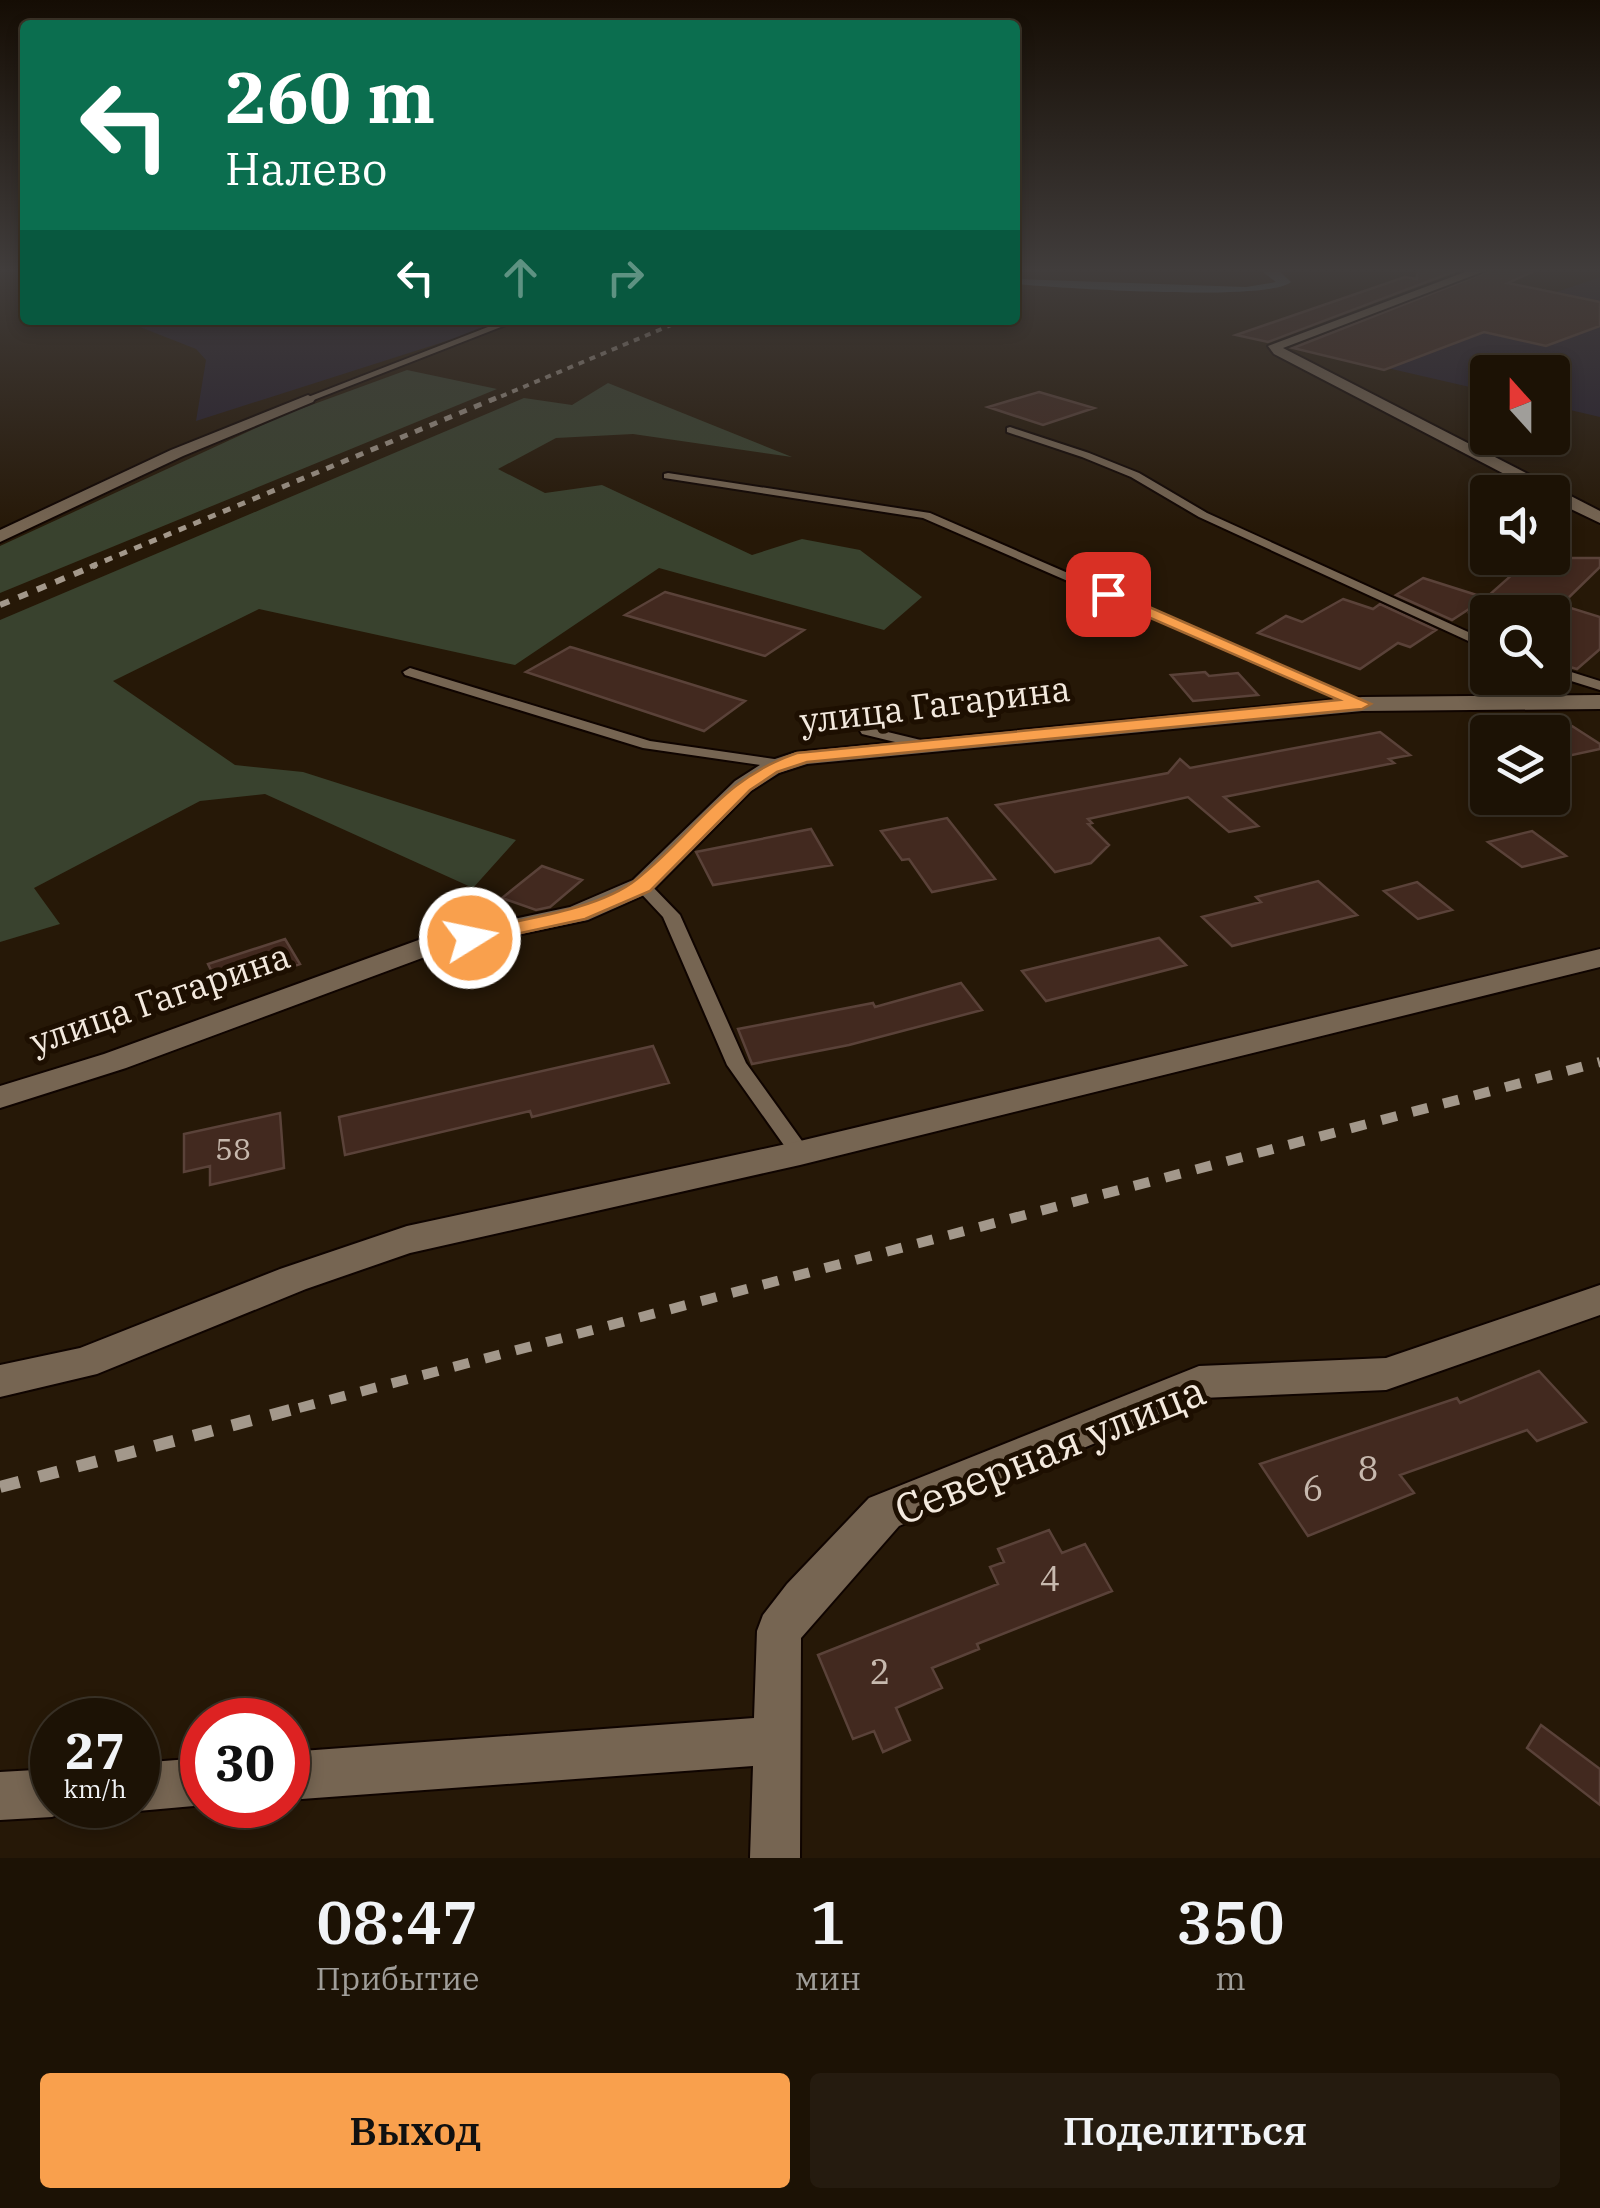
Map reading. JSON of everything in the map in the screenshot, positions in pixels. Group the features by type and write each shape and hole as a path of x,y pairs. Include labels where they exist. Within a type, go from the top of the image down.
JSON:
{"street":[{"path":"1288,356 1517,475"},
{"path":"0,537 177,453 308,399"},
{"path":"1570,502 1600,518"},
{"name":"улица Гагарина","path":"0,1097 115,1061 434,944 578,914 642,886 743,786 781,764 804,757 1362,704 1600,702"},
{"path":"0,1381 84,1363 293,1279 407,1240 800,1153 1600,958"},
{"name":"Северная улица","path":"776,1858 779,1632 803,1599 884,1512 1198,1382 1386,1374 1600,1300"},
{"path":"310,1774 776,1740"},
{"path":"0,1796 30,1794"}],"lane":[{"path":"308,399 423,356"},
{"path":"1010,430 1123,470 1163,489 1203,515 1470,638"},
{"path":"668,476 926,516 1362,704"},
{"path":"410,672 648,746 781,764"},
{"path":"1570,676 1600,686"},
{"path":"867,730 924,745"},
{"path":"642,886 671,915 738,1065 800,1153"}],"shaded area":[{"path":"202,356 400,356 196,421 206,360"},
{"path":"1372,356 1470,356 1470,387 1357,361"},
{"path":"1570,356 1600,356 1600,417 1570,410"}],"green space":[{"path":"407,370 497,389 0,593 0,546 284,415"},
{"path":"608,383 792,457 633,434 556,438 498,469 545,493 602,485 752,555 802,539 860,550 922,597 884,630 659,568 515,665 259,609 113,681 235,765 303,772 516,840 473,888 265,794 200,801 34,888 60,924 0,942 0,620 524,398 572,405"}],"building":[{"path":"1325,356 1422,356 1384,370"},
{"path":"1039,392 1094,408 1043,425 988,407"},
{"path":"1570,558 1600,558 1600,567 1570,596 1489,595 1512,575 1570,575"},
{"path":"1423,578 1477,595 1470,595 1470,608 1452,620 1396,595"},
{"path":"665,592 804,630 765,656 625,615"},
{"path":"1343,599 1373,609 1380,604 1436,630 1410,647 1398,643 1360,669 1258,633 1286,616 1302,622"},
{"path":"1570,608 1600,617 1600,649 1577,669 1570,667"},
{"path":"570,647 745,701 704,731 526,672"},
{"path":"1205,672 1209,676 1238,673 1258,695 1193,701 1171,675"},
{"path":"1570,726 1600,744 1600,749 1570,755"},
{"path":"1380,732 1410,755 1389,759 1394,763 1224,797 1258,826 1229,832 1188,797 1088,819 1092,823 1088,824 1109,845 1091,863 1055,872 996,805 1168,773 1180,759 1190,768"},
{"path":"947,818 995,879 932,892 909,859 902,860 881,831"},
{"path":"811,829 832,865 713,885 696,852"},
{"path":"1532,831 1566,856 1522,867 1488,842"},
{"path":"542,866 582,880 550,907 536,910 502,898"},
{"path":"1318,881 1357,915 1232,946 1202,917 1261,902 1256,897"},
{"path":"1417,882 1452,910 1418,919 1384,891"},
{"path":"1159,938 1186,965 1046,1001 1022,971"},
{"path":"285,939 300,964 221,991 208,964"},
{"path":"961,983 982,1010 849,1045 752,1064 738,1029 873,1003 875,1007"},
{"path":"653,1046 669,1083 532,1117 530,1111 345,1155 339,1117"},
{"path":"280,1113 284,1168 210,1185 210,1166 184,1172 184,1134"},
{"path":"1539,1371 1586,1422 1537,1441 1527,1430 1400,1475 1414,1493 1308,1536 1260,1464 1457,1398 1460,1403"},
{"path":"1049,1530 1062,1553 1085,1544 1112,1591 977,1644 979,1649 932,1668 942,1688 896,1708 910,1740 883,1752 874,1731 853,1739 818,1655 998,1584 990,1567 1004,1562 998,1549"},
{"path":"1541,1725 1600,1769 1600,1805 1527,1748"}],"railway":[{"path":"490,401 598,356"},
{"path":"90,567 496,398"},
{"path":"0,605 96,565"},
{"path":"299,1408 1600,1062"},
{"path":"0,1487 309,1405"}],"route":[{"path":"470,938 578,914 642,886 743,786 770,768 804,757 1362,704 1108,594"}]}
